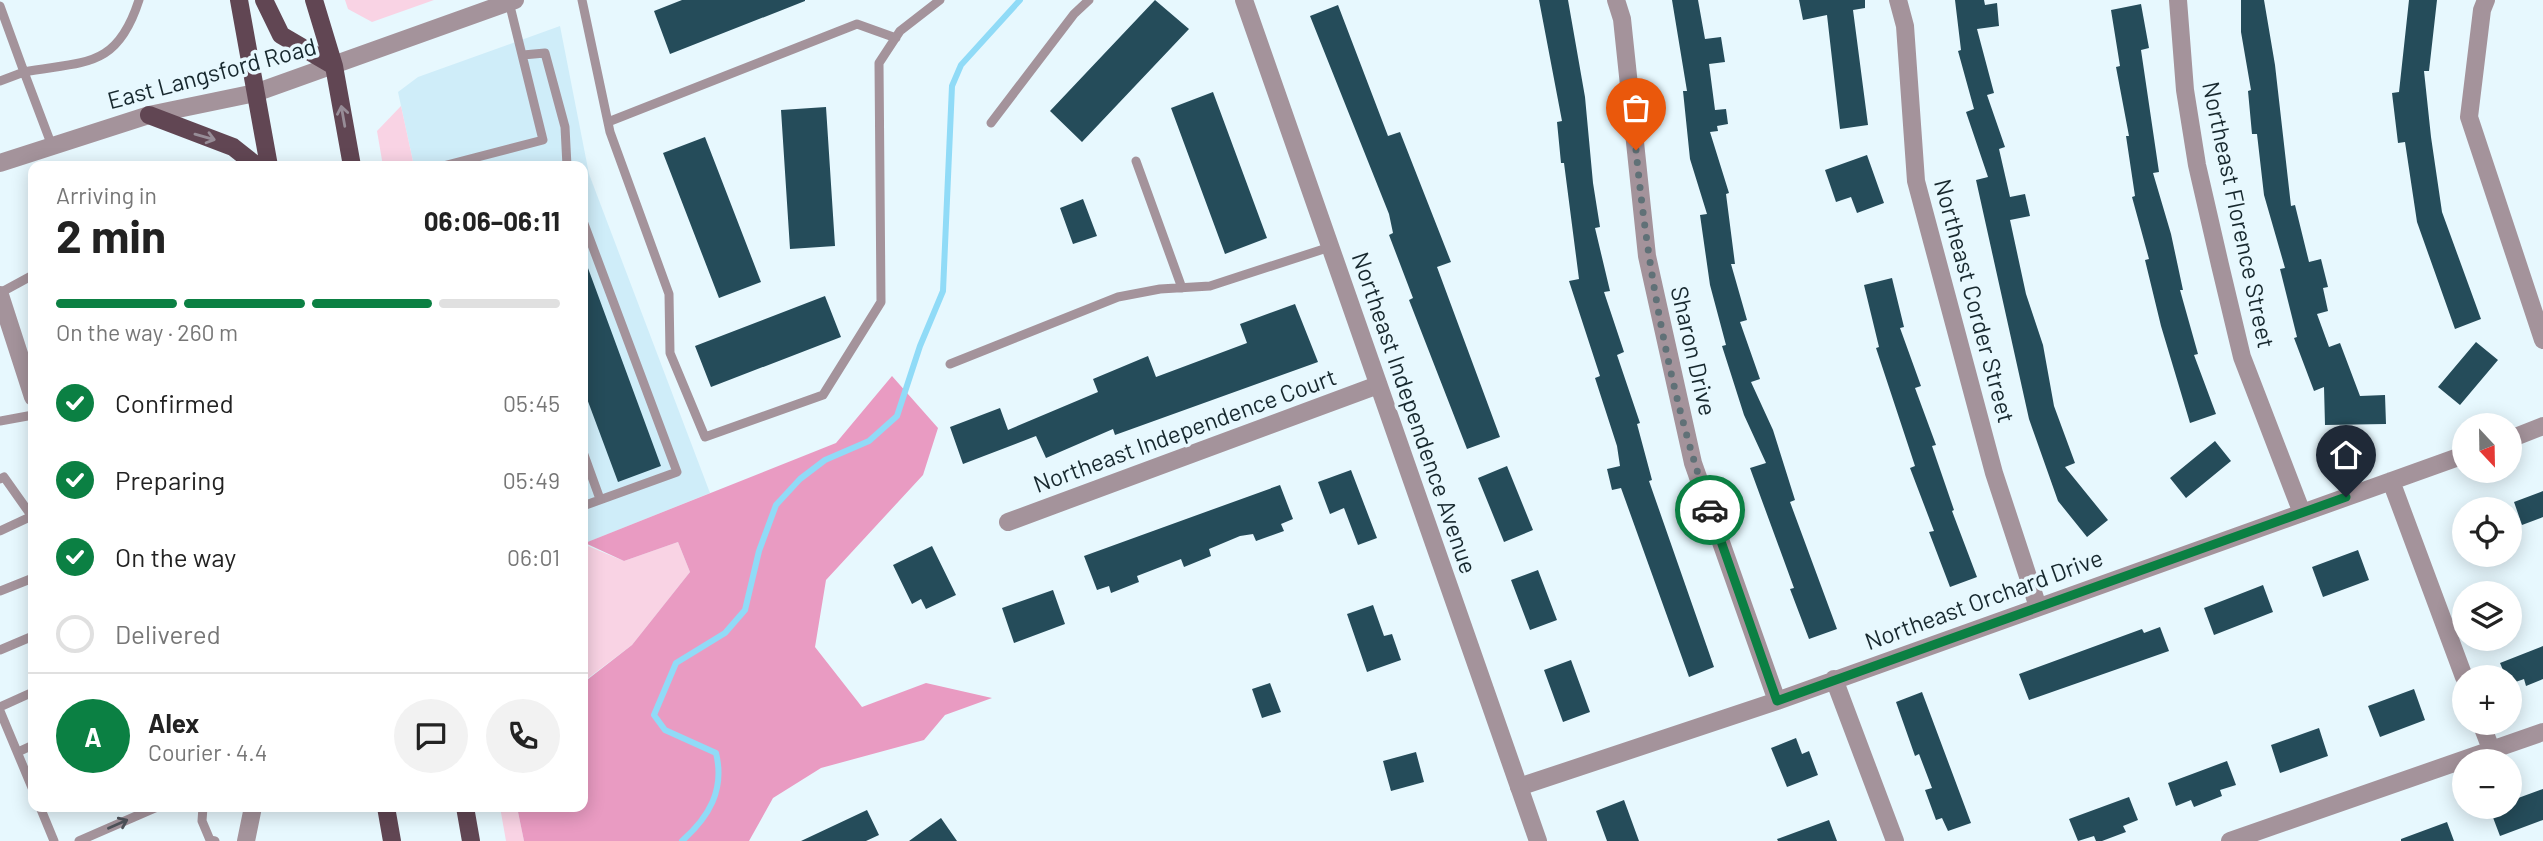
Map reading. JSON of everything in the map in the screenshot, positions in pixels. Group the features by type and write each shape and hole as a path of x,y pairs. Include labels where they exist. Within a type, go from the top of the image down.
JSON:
{"main road":[{"path":"239,0 268,161"},
{"path":"264,0 281,35 334,66"},
{"path":"314,0 334,66 351,161"},
{"path":"149,115 233,147 251,161"},
{"path":"387,812 392,841"},
{"path":"466,812 471,841"}],"street":[{"name":"Northeast Independence Avenue","path":"1244,0 1538,841"},
{"name":"Sharon Drive","path":"1616,0 1622,19 1647,256 1693,463 1777,701"},
{"name":"Northeast Corder Street","path":"1898,0 1905,26 1916,181 1994,473 2038,607"},
{"name":"Northeast Florence Street","path":"2178,0 2181,52 2195,152 2226,291 2242,357 2302,513"},
{"path":"2486,0 2482,10 2469,117 2543,340"},
{"name":"East Langsford Road","path":"0,163 149,115 255,93 512,1"},
{"path":"0,294 28,360"},
{"name":"Northeast Independence Court","path":"1008,522 1378,385"},
{"path":"2522,434 2543,426"},
{"name":"Northeast Orchard Drive","path":"1519,787 1777,701 2452,459"},
{"path":"2391,481 2460,665"},
{"path":"1835,679 1895,841"},
{"path":"2230,841 2543,732"},
{"path":"2486,735 2491,748"},
{"path":"246,841 252,812"}],"lane":[{"path":"0,81 24,72 88,63 106,55 132,20 139,0"},
{"path":"582,0 608,122 669,294 670,353 705,437 823,395 881,302 879,63 900,31 940,0"},
{"path":"990,123 1074,14 1088,0"},
{"path":"462,161 543,140 512,1"},
{"path":"0,6 52,146"},
{"path":"608,122 858,24 896,38"},
{"path":"523,55 545,53 565,127 567,161"},
{"path":"1136,161 1182,288"},
{"path":"588,234 677,471 588,504"},
{"path":"950,364 1118,297 1210,286 1330,247"},
{"path":"0,294 28,278"},
{"path":"0,421 28,416"},
{"path":"588,466 600,499"},
{"path":"2,478 28,512"},
{"path":"0,531 28,519"},
{"path":"0,591 28,580"},
{"path":"0,650 28,638"},
{"path":"28,695 0,709 28,777"},
{"path":"18,752 28,748"},
{"path":"42,812 54,841"},
{"path":"79,841 146,812"},
{"path":"203,812 202,821 211,841"}],"shaded area":[{"path":"345,0 434,0 372,22 348,9"},
{"path":"560,26 586,161 413,161 398,92 418,77"},
{"path":"401,106 413,161 382,161 377,131"},
{"path":"588,169 589,174 710,493 588,542"},
{"path":"892,376 938,428 923,475 826,580 815,647 862,707 926,683 992,698 945,715 924,740 821,768 773,798 749,841 524,841 518,812 588,812 588,679 632,645 690,572 678,542 624,561 588,544 588,542 836,443"},
{"path":"678,542 690,572 632,645 588,678 588,546 624,561"},
{"path":"501,812 518,812 524,841 506,841"}],"building":[{"path":"682,0 805,1 670,54 654,11"},
{"path":"1155,0 1189,29 1082,142 1050,111"},
{"path":"1539,0 1568,0 1585,97 1600,227 1595,228 1610,291 1604,292 1624,352 1617,355 1640,423 1637,424 1652,480 1649,481 1714,667 1689,677 1621,488 1612,490 1607,469 1620,466 1617,446 1595,378 1600,376 1569,281 1579,279 1564,163 1561,163 1557,122 1562,121"},
{"path":"1672,0 1698,0 1705,39 1721,37 1725,62 1709,64 1715,110 1726,109 1728,124 1717,126 1718,131 1710,132 1729,193 1726,194 1735,264 1731,264 1747,320 1740,322 1760,379 1751,382 1773,430 1795,500 1790,502 1837,629 1809,639 1790,589 1794,588 1750,468 1766,463 1744,415 1722,346 1726,345 1710,285 1700,215 1707,214 1690,159 1683,91 1687,91"},
{"path":"1799,0 1865,0 1865,8 1853,10 1868,125 1840,129 1827,15 1803,20"},
{"path":"1955,0 1984,0 1985,5 1997,3 1999,26 1977,29 1994,93 1987,95 2005,147 1999,149 2010,197 2025,194 2030,216 2010,220 2026,294 2043,345 2054,406 2075,463 2065,467 2108,520 2087,537 2058,501 2029,419 1976,180 1988,177 1966,112 1974,109 1958,51 1961,50"},
{"path":"2241,0 2264,0 2275,65 2291,206 2295,205 2309,262 2321,259 2328,287 2323,288 2328,311 2317,314 2329,347 2340,343 2360,396 2385,395 2386,424 2325,425 2324,387 2314,391 2294,338 2297,337 2280,269 2285,268 2264,195 2257,134 2252,134 2248,91 2251,90 2241,32"},
{"path":"2409,0 2437,0 2429,71 2424,71 2431,137 2442,212 2481,319 2455,329 2417,222 2405,142 2398,143 2392,93 2399,92"},
{"path":"2141,4 2149,48 2141,50 2159,172 2153,173 2171,234 2183,290 2180,290 2198,354 2194,355 2216,414 2190,423 2161,326 2145,260 2149,259 2132,197 2135,196 2126,136 2129,136 2116,67 2120,66 2111,10"},
{"path":"1338,5 1388,136 1400,132 1451,262 1437,267 1500,437 1467,449 1409,300 1413,298 1389,235 1393,233 1389,214 1310,16"},
{"path":"1213,92 1267,238 1225,254 1171,108"},
{"path":"826,107 835,246 790,249 781,110"},
{"path":"705,137 761,282 719,298 663,153"},
{"path":"1867,155 1884,203 1857,213 1851,197 1836,202 1825,170"},
{"path":"1083,199 1097,236 1073,244 1060,208"},
{"path":"588,268 661,466 618,482 588,401"},
{"path":"1892,278 1904,327 1900,328 1921,386 1915,388 1936,445 1932,446 1954,510 1952,511 1977,577 1950,587 1929,532 1934,531 1910,468 1915,466 1876,348 1879,347 1864,285"},
{"path":"825,296 841,337 711,387 695,346"},
{"path":"1295,304 1318,362 1115,435 1113,429 1046,458 1036,436 963,464 950,427 1000,408 1008,430 1098,392 1093,379 1148,356 1156,377 1247,343 1240,324"},
{"path":"2476,342 2498,360 2460,405 2438,387"},
{"path":"2215,441 2231,461 2186,498 2170,478"},
{"path":"1507,466 1533,530 1504,542 1478,478"},
{"path":"1351,470 1377,538 1358,545 1344,508 1330,514 1318,482"},
{"path":"1280,485 1293,519 1281,524 1284,531 1256,541 1253,534 1240,536 1209,549 1211,556 1184,567 1181,559 1137,576 1139,582 1111,593 1109,586 1097,590 1084,556"},
{"path":"2543,491 2543,517 2522,525 2522,499"},
{"path":"932,546 956,595 926,609 921,599 912,604 893,565"},
{"path":"2358,550 2369,580 2323,597 2312,567"},
{"path":"1538,570 1557,620 1530,630 1511,580"},
{"path":"2263,585 2273,612 2214,635 2204,608"},
{"path":"1053,590 1065,624 1014,643 1002,608"},
{"path":"1373,605 1384,636 1392,634 1401,660 1367,672 1347,614"},
{"path":"2160,627 2169,651 2029,700 2019,674 2142,629 2144,633"},
{"path":"2543,646 2543,679 2526,686 2522,680 2522,665 2500,663"},
{"path":"1571,660 1590,712 1563,722 1544,670"},
{"path":"1270,683 1281,712 1262,718 1252,689"},
{"path":"2414,689 2425,720 2380,737 2368,706"},
{"path":"1922,692 1971,823 1948,831 1942,818 1936,820 1925,790 1932,788 1919,754 1915,756 1896,702"},
{"path":"2319,728 2328,756 2280,773 2271,745"},
{"path":"1796,738 1802,754 1809,751 1818,775 1787,787 1771,748"},
{"path":"1416,752 1424,782 1391,791 1383,761"},
{"path":"2227,761 2236,785 2220,790 2222,796 2194,807 2191,800 2176,806 2168,783"},
{"path":"2543,789 2543,820 2500,836 2494,819 2522,819 2522,797"},
{"path":"2129,797 2138,820 2123,826 2126,832 2102,841 2096,841 2094,836 2078,841 2069,819"},
{"path":"1624,800 1639,841 1607,841 1596,811"},
{"path":"867,810 879,835 866,841 801,841"},
{"path":"941,818 957,841 909,841"},
{"path":"1829,820 1837,841 1777,839"},
{"path":"2447,822 2454,841 2401,841 2401,839"}],"waterway":[{"path":"682,841 700,822 712,802 718,779 716,753 665,730 654,715 676,663 725,633 745,610 759,551 776,505 800,479 825,460 869,441 897,416 920,346 943,291 952,86 961,65 1020,0"}],"way so far":[{"path":"1636,150 1647,256 1693,463 1710,510"}],"route":[{"path":"1710,510 1777,701 2346,497"}]}
